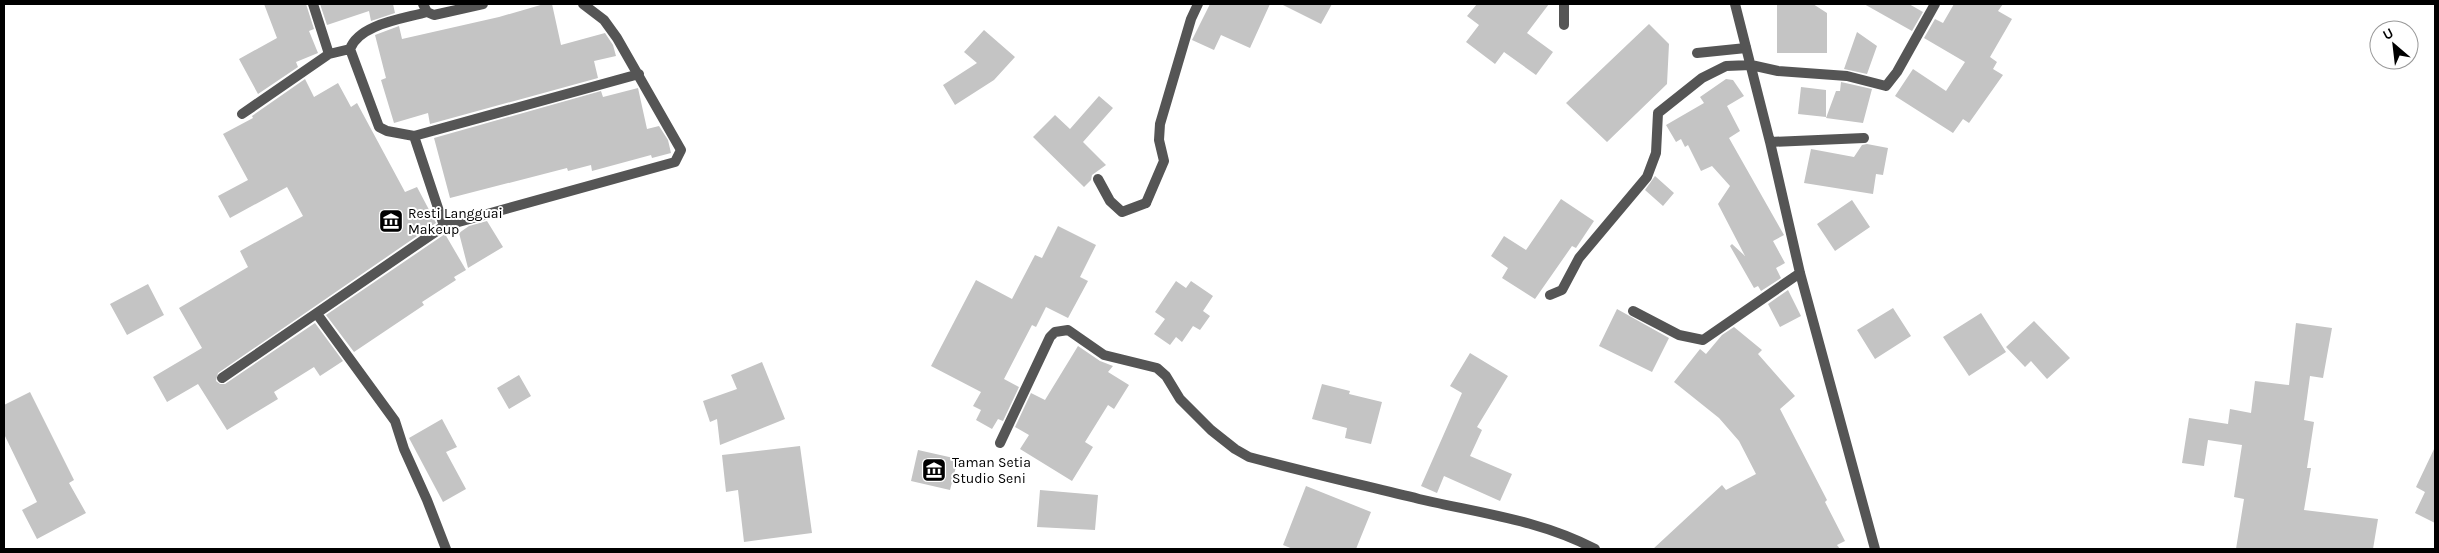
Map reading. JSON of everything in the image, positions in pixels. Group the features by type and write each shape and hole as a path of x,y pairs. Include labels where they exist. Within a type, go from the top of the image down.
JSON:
{"street":[{"path":"313,4 330,54"},
{"path":"242,114 330,54 350,48 357,36 368,29 425,8 439,14 483,4"},
{"path":"222,378 444,226 675,162 681,150 639,74 604,20 583,4"},
{"path":"1098,179 1110,201 1122,212 1146,203 1164,161 1158,130 1191,19 1198,4"},
{"path":"1564,4 1564,25"},
{"path":"1735,4 1770,142 1800,273 1875,549"},
{"path":"1550,295 1562,290 1579,258 1646,177 1656,153 1658,113 1718,68 1750,65 1778,71 1847,76 1884,86 1891,82 1935,4"},
{"path":"350,48 376,123 387,131 414,136 639,74"},
{"path":"1697,53 1746,48"},
{"path":"414,136 444,226"},
{"path":"1770,142 1864,138"},
{"path":"1633,311 1679,335 1703,340 1800,273"},
{"path":"316,314 395,421 404,450 427,500 446,549"},
{"path":"1000,443 1050,336 1055,332 1068,330 1104,355 1147,363 1157,368 1166,376 1180,400 1211,430 1235,449 1249,457 1421,499 1476,509 1567,535 1595,549"}],"building":[{"path":"264,4 306,4 314,29 309,31 318,53 296,62 298,67 258,94 239,59 277,38"},
{"path":"320,4 393,4 395,13 371,21 369,11 327,25"},
{"path":"544,4 552,4 561,45 605,33 613,45 616,56 594,61 598,78 430,124 428,113 394,123 381,80 386,78 375,35 399,26 402,39 499,17"},
{"path":"1210,4 1270,4 1250,48 1221,35 1214,50 1192,40"},
{"path":"1281,4 1332,4 1321,24"},
{"path":"1477,4 1549,4 1527,33 1553,52 1536,75 1504,52 1495,64 1466,42 1479,25 1467,16"},
{"path":"1813,4 1827,13 1827,53 1777,53 1777,5"},
{"path":"1864,4 1909,4 1923,12 1912,31"},
{"path":"1954,4 2003,4 1998,11 2012,19 1990,57 1997,62 1993,69 2003,75 1969,123 1963,119 1953,133 1895,96 1913,69 1946,91 1965,62 1924,38 1935,19 1943,23"},
{"path":"1649,24 1669,44 1667,84 1607,142 1566,103"},
{"path":"984,30 1015,57 994,80 955,105 943,85 977,63 964,52"},
{"path":"1857,32 1877,46 1867,74 1844,69"},
{"path":"305,79 314,97 338,83 351,107 357,103 405,192 417,187 436,223 218,373 216,381 220,384 225,384 315,323 343,361 320,376 314,367 274,392 278,399 227,430 198,384 167,402 153,377 202,348 179,308 248,267 240,251 303,216 287,187 230,218 218,196 248,180 223,134 253,118 252,116"},
{"path":"1726,79 1733,80 1744,96 1727,106 1740,131 1729,138 1784,235 1773,241 1785,263 1776,268 1781,278 1761,291 1758,286 1754,288 1730,246 1732,244 1745,256 1718,204 1730,186 1712,166 1701,171 1688,145 1685,147 1681,139 1676,142 1666,125 1704,103 1700,97"},
{"path":"1841,82 1872,89 1863,123 1826,118 1836,91 1840,91"},
{"path":"1801,87 1826,90 1826,117 1798,114"},
{"path":"638,88 647,129 659,126 668,140 671,153 652,158 651,155 592,171 591,165 568,171 567,168 450,198 434,138 601,91 603,97"},
{"path":"1099,96 1113,108 1083,142 1106,165 1092,175 1091,180 1084,187 1033,137 1055,115 1070,129"},
{"path":"1867,144 1888,148 1883,175 1876,174 1873,194 1804,183 1811,149 1854,157 1862,145"},
{"path":"1655,176 1674,193 1663,206 1645,190"},
{"path":"1561,199 1594,221 1576,248 1572,246 1535,299 1502,278 1508,268 1491,256 1504,236 1526,250"},
{"path":"1852,200 1870,227 1835,251 1817,224"},
{"path":"487,221 503,247 468,268 459,233 469,226"},
{"path":"1058,226 1096,245 1080,277 1088,281 1068,318 1046,307 1036,327 1032,325 1004,379 1019,387 1003,421 998,419 992,429 976,420 981,410 973,406 981,392 931,366 976,280 1012,299 1035,255 1042,258"},
{"path":"445,234 466,270 454,277 456,280 422,302 424,305 354,352 326,315"},
{"path":"1176,281 1186,288 1191,281 1213,296 1203,311 1210,316 1200,330 1193,326 1182,342 1176,337 1170,345 1154,334 1165,319 1155,312"},
{"path":"148,284 164,315 127,335 110,304"},
{"path":"1788,290 1801,316 1780,327 1768,304"},
{"path":"1893,308 1911,336 1875,359 1857,330"},
{"path":"1617,309 1669,338 1652,372 1599,346"},
{"path":"1981,313 2006,352 1969,376 1943,337"},
{"path":"2034,321 2070,358 2047,379 2031,361 2025,367 2006,347"},
{"path":"2296,323 2332,328 2323,378 2310,376 2304,420 2314,422 2307,468 2311,468 2304,510 2378,519 2373,549 2236,549 2244,499 2234,497 2242,445 2208,440 2204,466 2182,463 2189,418 2228,424 2230,409 2251,413 2255,381 2289,385"},
{"path":"1734,327 1762,350 1758,354 1795,396 1780,409 1827,500 1825,502 1845,541 1837,545 1840,549 1653,549 1722,485 1726,490 1756,474 1739,441 1719,418 1674,382 1700,349 1706,354 1722,335"},
{"path":"1078,346 1100,361 1113,366 1108,372 1129,385 1114,409 1108,405 1085,442 1093,447 1072,481 1020,449 1029,435 1015,427 1031,393 1045,400"},
{"path":"1470,353 1508,376 1477,427 1482,430 1470,456 1512,474 1500,501 1444,476 1437,493 1421,486 1462,393 1450,386"},
{"path":"762,362 785,419 720,445 717,419 710,422 703,401 737,389 731,375"},
{"path":"519,375 531,396 509,409 497,388"},
{"path":"1322,384 1350,391 1349,394 1382,402 1371,444 1345,438 1347,428 1312,419"},
{"path":"30,392 74,480 69,483 86,513 37,539 22,510 37,502 4,434 4,405"},
{"path":"442,419 457,447 446,452 466,489 443,502 409,438"},
{"path":"800,446 812,533 744,542 738,490 726,492 722,455"},
{"path":"2435,447 2435,523 2415,513 2425,492 2416,487"},
{"name":"Taman Setia Studio Seni","path":"918,450 958,459 950,490 911,481"},
{"path":"1306,486 1371,512 1356,549 1293,549 1283,545"},
{"path":"1040,490 1098,495 1095,530 1037,527"}],"place":[{"name":"Resti Langguai Makeup","path":"391,221"},
{"name":"Taman Setia Studio Seni","path":"934,470"}]}
